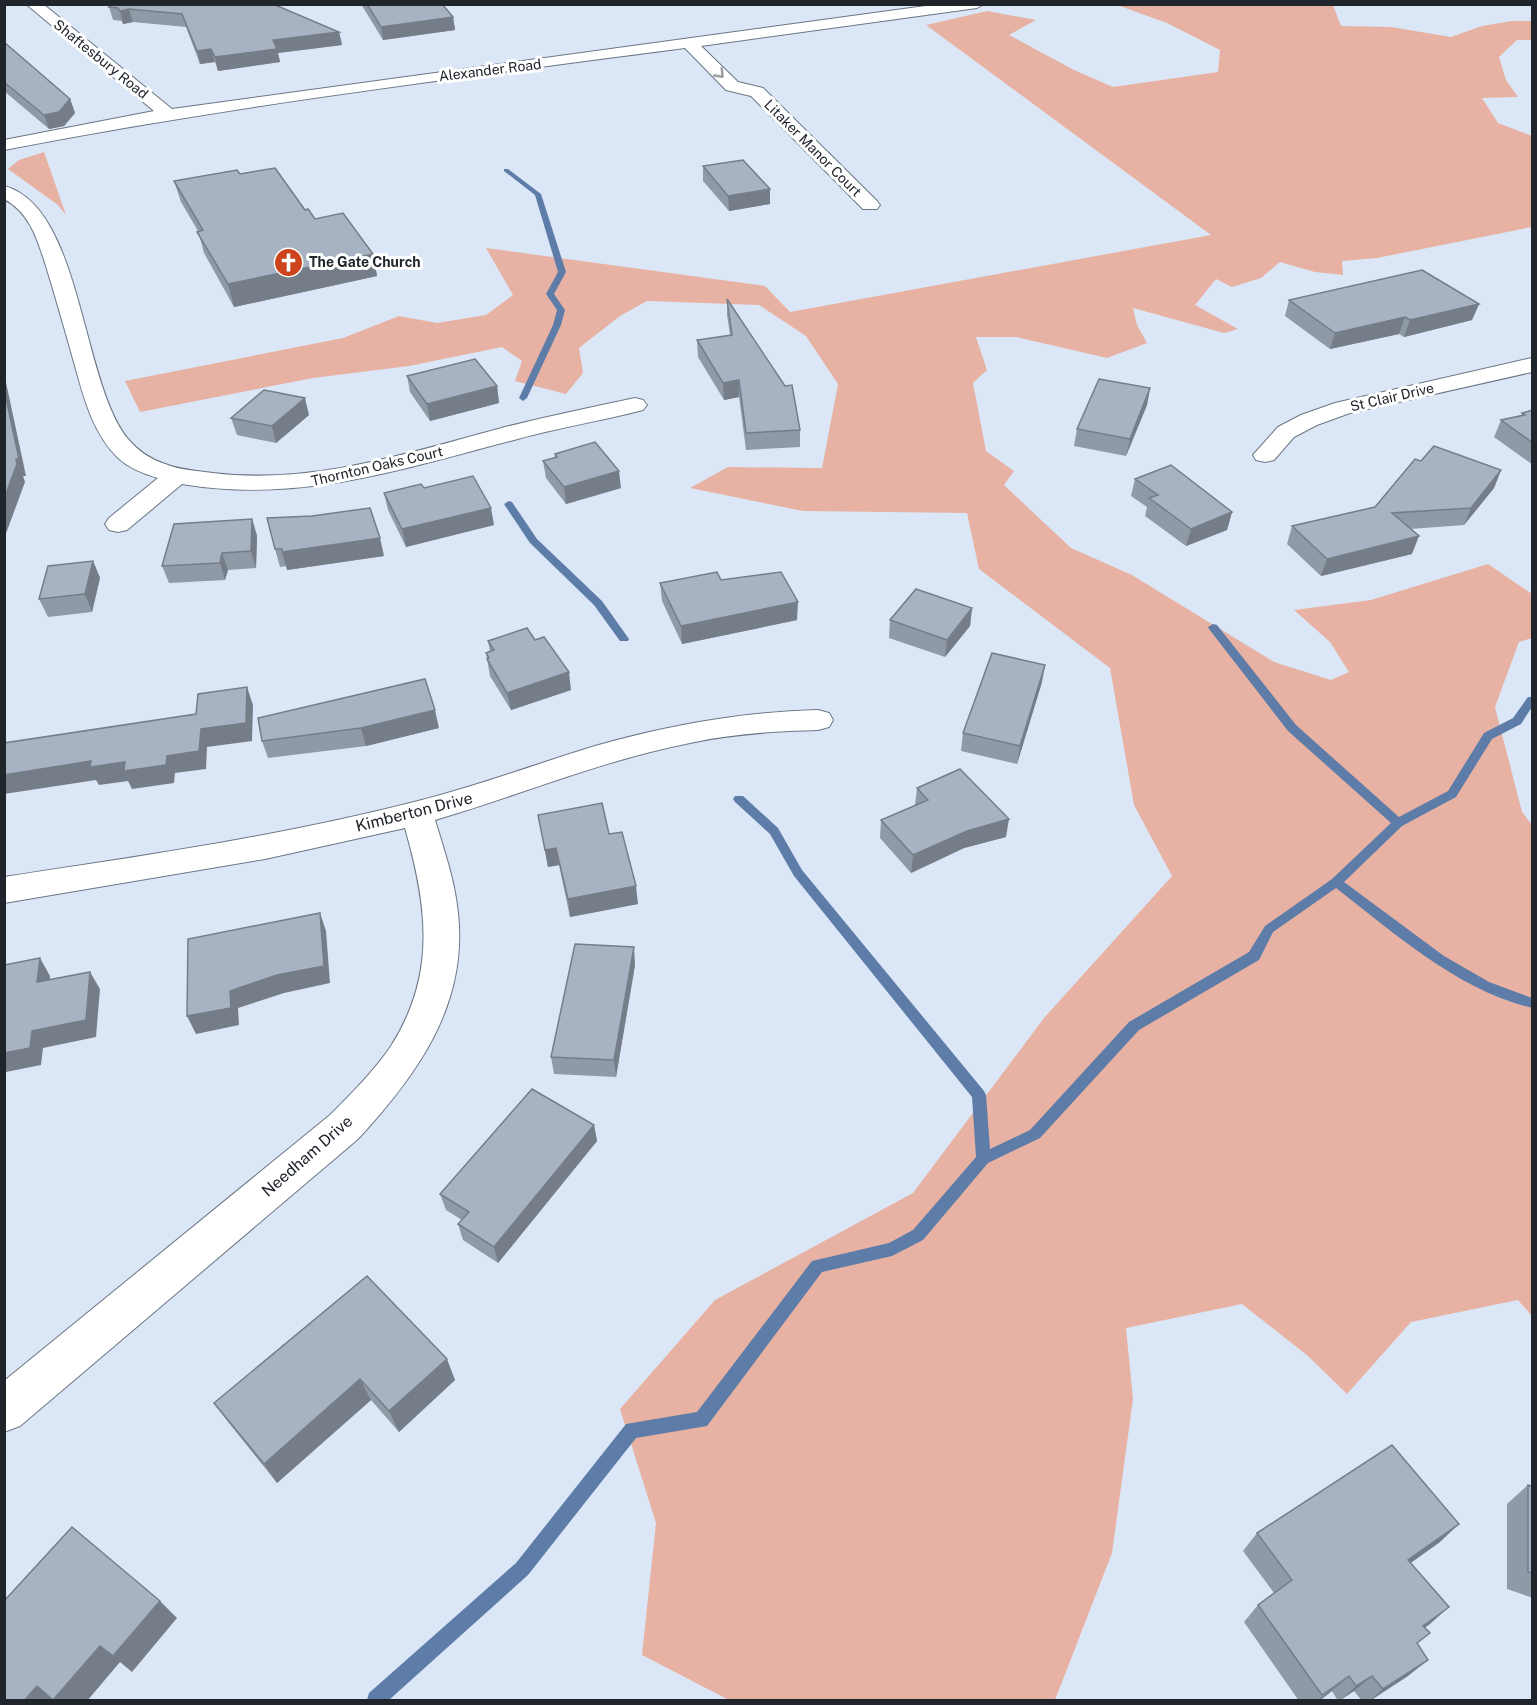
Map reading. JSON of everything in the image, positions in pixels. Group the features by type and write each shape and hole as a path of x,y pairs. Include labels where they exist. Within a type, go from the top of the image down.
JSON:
{"street":[{"name":"Alexander Road","path":"4,146 168,114 690,44 724,45 977,4"},
{"name":"Shaftesbury Road","path":"35,5 168,114"},
{"name":"Litaker Manor Court","path":"690,44 732,86 757,92 870,205"},
{"name":"Litaker Manor Court","path":"751,73 759,83 757,92"},
{"name":"Thornton Oaks Court","path":"4,192 27,205 44,232 78,343 113,438 128,454 150,467 176,476 218,483 264,485 313,482 368,471 510,433 635,405"},
{"name":"St Clair Drive","path":"1265,455 1286,432 1309,420 1332,412 1533,364"},
{"path":"118,524 176,476"},
{"name":"Kimberton Drive","path":"4,890 130,870 328,833 417,813 669,737 734,725 818,720"},
{"name":"Needham Drive","path":"4,1410 344,1127 391,1075 409,1049 426,1016 440,963 441,914 436,880 417,813"}],"shaded area":[{"path":"1117,5 1333,5 1341,26 1391,27 1451,37 1482,26 1512,21 1532,21 1532,40 1517,40 1499,57 1506,80 1518,97 1482,98 1498,123 1532,136 1532,227 1377,258 1342,261 1343,275 1315,272 1280,262 1261,278 1232,287 1216,279 1195,305 1238,329 1224,333 1133,308 1137,325 1147,343 1107,358 1016,337 976,337 987,370 973,383 986,451 1014,471 1004,485 1071,548 1132,575 1274,662 1331,680 1349,672 1330,642 1294,610 1371,600 1488,564 1532,594 1532,638 1519,642 1495,707 1522,812 1532,825 1532,1316 1518,1300 1411,1322 1347,1394 1308,1356 1242,1304 1126,1328 1133,1399 1112,1553 1055,1700 729,1700 642,1655 656,1523 620,1409 715,1300 913,1193 1044,1018 1172,876 1134,805 1110,668 979,569 967,513 803,511 690,488 728,467 822,468 838,384 806,336 759,305 647,301 620,316 579,348 583,373 566,394 515,381 522,361 502,347 409,366 313,378 140,412 125,381 343,338 399,316 437,323 486,315 513,295 486,248 765,286 790,312 1211,235 926,25 987,11 1036,20 1009,35 1074,70 1113,87 1218,72 1220,50 1167,23"},
{"path":"44,152 66,215 58,205 8,169 19,160"}],"building":[{"path":"113,4 273,4 339,32 273,40 277,49 215,57 211,49 197,51 182,14 129,9 120,11 118,8 109,7"},
{"path":"367,4 442,4 453,17 381,27"},
{"path":"4,42 70,99 59,112 44,115 4,82"},
{"path":"743,160 770,189 728,196 703,166"},
{"path":"275,168 305,210 308,209 315,219 343,213 373,254 228,284 197,232 203,230 174,181 237,170 240,174"},
{"path":"1422,270 1479,304 1410,320 1405,317 1335,333 1289,300"},
{"path":"727,299 785,386 792,385 800,430 746,433 739,380 723,383 697,340 732,335"},
{"path":"475,359 497,386 427,404 407,376"},
{"path":"1099,379 1150,388 1130,439 1077,429"},
{"path":"4,389 19,459 16,459 17,464 4,499"},
{"path":"264,390 305,398 272,426 231,418"},
{"path":"1533,410 1533,443 1501,420 1525,415 1522,413"},
{"path":"595,442 619,471 564,487 543,461 557,457 555,454"},
{"path":"1434,446 1501,470 1471,508 1392,513 1419,536 1327,559 1292,526 1375,507 1415,459 1421,461"},
{"path":"1171,465 1232,512 1191,529 1149,498 1158,495 1135,479"},
{"path":"473,476 491,508 402,529 384,493 421,484 424,488"},
{"path":"370,508 380,538 282,552 282,549 275,549 267,518 312,516"},
{"path":"252,519 251,551 222,553 220,563 162,566 174,524"},
{"path":"93,561 85,594 39,599 48,566"},
{"path":"717,572 721,580 781,572 798,602 681,626 660,583"},
{"path":"916,589 972,608 947,640 890,620"},
{"path":"527,628 535,640 544,637 569,672 507,693 487,659 489,658 486,653 494,650 488,641"},
{"path":"992,653 1045,665 1020,746 963,733"},
{"path":"425,679 435,710 361,728 262,741 258,718"},
{"path":"247,687 246,723 201,729 199,751 167,756 166,765 124,771 125,762 90,767 91,761 4,775 4,743 196,714 198,694"},
{"path":"960,769 1009,819 967,831 913,855 881,820 928,800 917,788"},
{"path":"602,803 609,834 622,832 636,886 568,899 556,848 545,850 538,815"},
{"path":"320,913 324,966 277,975 230,991 231,1008 187,1016 188,939"},
{"path":"575,944 634,947 614,1060 551,1057"},
{"path":"40,958 37,982 90,972 86,1020 32,1031 30,1048 4,1053 4,965"},
{"path":"532,1089 594,1125 494,1247 458,1224 469,1212 440,1194"},
{"path":"367,1276 447,1359 389,1411 360,1379 264,1464 214,1403"},
{"path":"1392,1445 1459,1524 1408,1560 1449,1607 1423,1626 1430,1633 1417,1643 1428,1660 1383,1689 1372,1676 1356,1686 1349,1676 1322,1695 1258,1605 1292,1580 1257,1533"},
{"path":"1528,1485 1533,1487 1533,1573 1528,1572"},
{"path":"72,1527 160,1601 113,1656 100,1646 53,1700 37,1686 24,1701 4,1701 4,1601"}],"waterway":[{"path":"506,170 538,194 562,272 550,294 561,310 557,325 523,398"},
{"path":"509,504 533,541 598,603 624,639"},
{"path":"1213,627 1292,728 1398,823"},
{"path":"1398,823 1452,794 1488,736 1517,721 1532,700"},
{"path":"739,799 774,831 798,873 979,1095 983,1159"},
{"path":"1336,882 1398,823"},
{"path":"983,1159 1035,1134 1134,1026 1254,956 1269,929 1336,882"},
{"path":"1336,882 1439,960 1484,986 1532,1003"},
{"path":"376,1700 522,1569 632,1430 701,1420 817,1266 892,1249 918,1235 983,1159"}],"place":[{"name":"The Gate Church","path":"288,262"}]}
